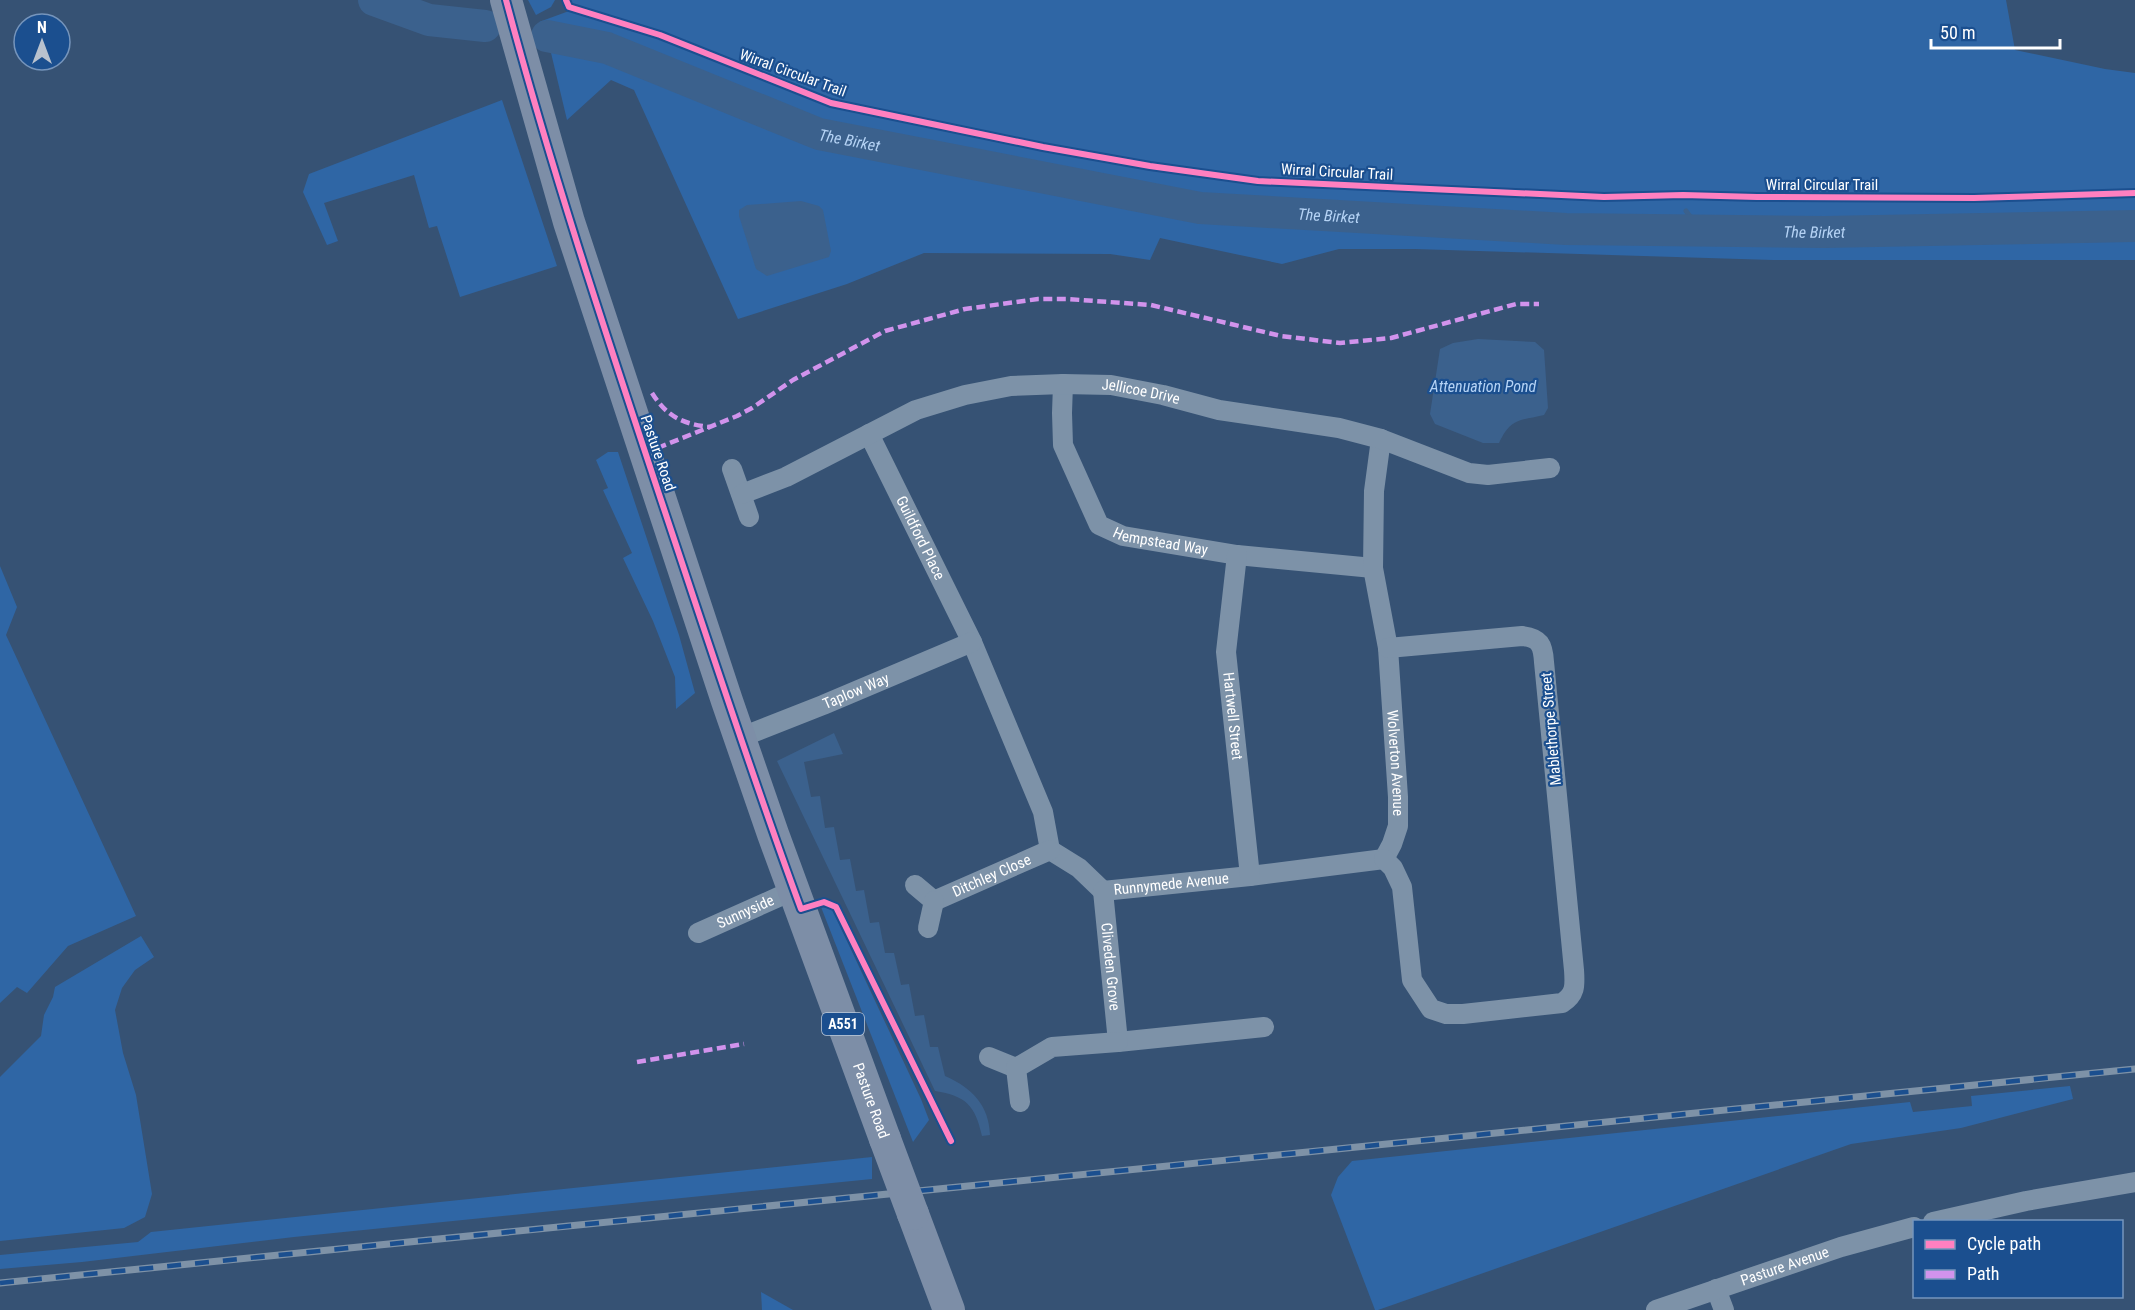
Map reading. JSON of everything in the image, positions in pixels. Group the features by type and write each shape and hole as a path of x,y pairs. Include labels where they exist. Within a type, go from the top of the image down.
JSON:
{"main road":[{"name":"Pasture Road","path":"506,0 569,222 739,738 949,1310"}],"street":[{"name":"Jellicoe Drive","path":"742,494 786,477 916,410 965,395 1011,386 1063,384 1121,387 1163,395 1219,410 1339,428 1381,440 1469,472 1488,475 1550,468"},
{"name":"Hempstead Way","path":"1063,384 1063,445 1099,525 1123,536 1237,555 1373,568"},
{"name":"Guildford Place","path":"869,434 972,642"},
{"name":"Wolverton Avenue","path":"1381,440 1374,491 1373,568 1388,648 1398,817 1398,826 1384,859"},
{"path":"732,469 749,517"},
{"name":"Hartwell Street","path":"1237,555 1226,652 1250,876"},
{"name":"Mablethorpe Street","path":"1384,859 1393,868 1402,887 1412,980 1431,1009 1446,1014 1463,1014 1562,1003 1569,999 1573,993 1574,970 1544,662 1539,643 1533,637 1522,636 1388,648"},
{"name":"Taplow Way","path":"739,738 972,642"},
{"path":"972,642 1043,812 1050,850"},
{"name":"Runnymede Avenue","path":"1050,850 1079,868 1102,891 1384,859"},
{"name":"Ditchley Close","path":"934,901 1050,850"},
{"name":"Ditchley Close","path":"915,885 934,901"},
{"name":"Sunnyside","path":"698,933 794,890"},
{"name":"Cliveden Grove","path":"1102,891 1118,1042"},
{"name":"Ditchley Close","path":"928,928 934,901"},
{"path":"1016,1068 1052,1047 1264,1027"},
{"path":"989,1058 1016,1068"},
{"path":"1016,1068 1020,1102"},
{"path":"1938,1220 2135,1182"},
{"name":"Pasture Avenue","path":"1656,1310 1841,1247 1913,1227"},
{"path":"1716,1288 1724,1310"}],"shaded area":[{"path":"528,0 555,0 551,7 536,15"},
{"path":"570,0 2006,0 2015,50 2135,73 2135,190 1974,195 1683,192 1604,194 1258,178 1100,154 920,119 829,98 643,26 573,5"},
{"path":"569,11 662,40 833,106 891,120 1159,170 1258,184 1554,199 1839,201 2135,196 2135,260 1773,260 1415,249 1339,249 1282,264 1160,238 1150,260 1110,254 924,253 847,284 738,319 634,90 611,80 567,120 547,36 539,22"},
{"path":"502,100 557,266 460,297 437,226 429,228 414,175 324,203 338,241 327,245 303,192 309,174"},
{"path":"608,452 618,452 679,635 695,693 676,709 675,677 653,621 623,558 632,553 603,490 608,488 596,460"},
{"path":"0,566 17,607 6,635 136,916 68,946 27,993 17,987 0,1003"},
{"path":"821,907 832,909 921,1099 929,1120 913,1142"},
{"path":"141,936 154,957 135,970 122,988 115,1010 123,1053 136,1095 152,1194 145,1217 124,1228 0,1241 0,1077 41,1036 44,1015 55,987"},
{"path":"2070,1086 2073,1099 1961,1128 1851,1144 1378,1310 1375,1310 1331,1195 1338,1177 1352,1161 1910,1102 1913,1112 1972,1106 1971,1096"},
{"path":"872,1157 872,1179 0,1269 0,1255 138,1242 151,1232"},
{"path":"761,1292 793,1310 762,1310"}],"water":[{"path":"801,201 819,206 823,210 831,251 829,257 767,276 756,269 739,210 747,205"},
{"name":"Attenuation Pond","path":"1478,339 1535,342 1544,350 1548,408 1544,415 1512,425 1499,443 1483,443 1435,424 1430,414 1440,349 1453,343"},
{"path":"834,733 843,754 804,762 811,797 820,796 825,828 834,827 840,860 850,859 856,891 864,890 870,923 879,922 885,953 894,953 901,985 909,984 915,1016 924,1015 930,1047 938,1047 945,1076 963,1086 977,1099 986,1115 990,1135 982,1136 972,1109 962,1099 935,1091 777,761"}],"waterway":[{"name":"The Birket","path":"374,0 429,20 485,26"},
{"name":"The Birket","path":"547,36 607,48 819,134 1200,208 1566,229 1824,232 2135,226"},
{"path":"1686,211 1701,231"}],"railway":[{"path":"0,1283 2135,1069"}],"marked path":[{"path":"645,453 737,416 793,380 885,331 965,309 1038,299 1151,305 1281,336 1340,343 1391,338 1516,304 1539,304"},
{"path":"652,393 670,414 692,424 710,427"},
{"path":"637,1062 744,1044"}],"cycle path":[{"path":"506,0 541,126 600,313 764,807 801,909 824,902 836,907 951,1141"},
{"name":"Wirral Circular Trail","path":"566,0 569,7 660,35 831,103 1043,147 1150,166 1258,181 1604,197 1683,195 1974,198 2135,193"}]}
